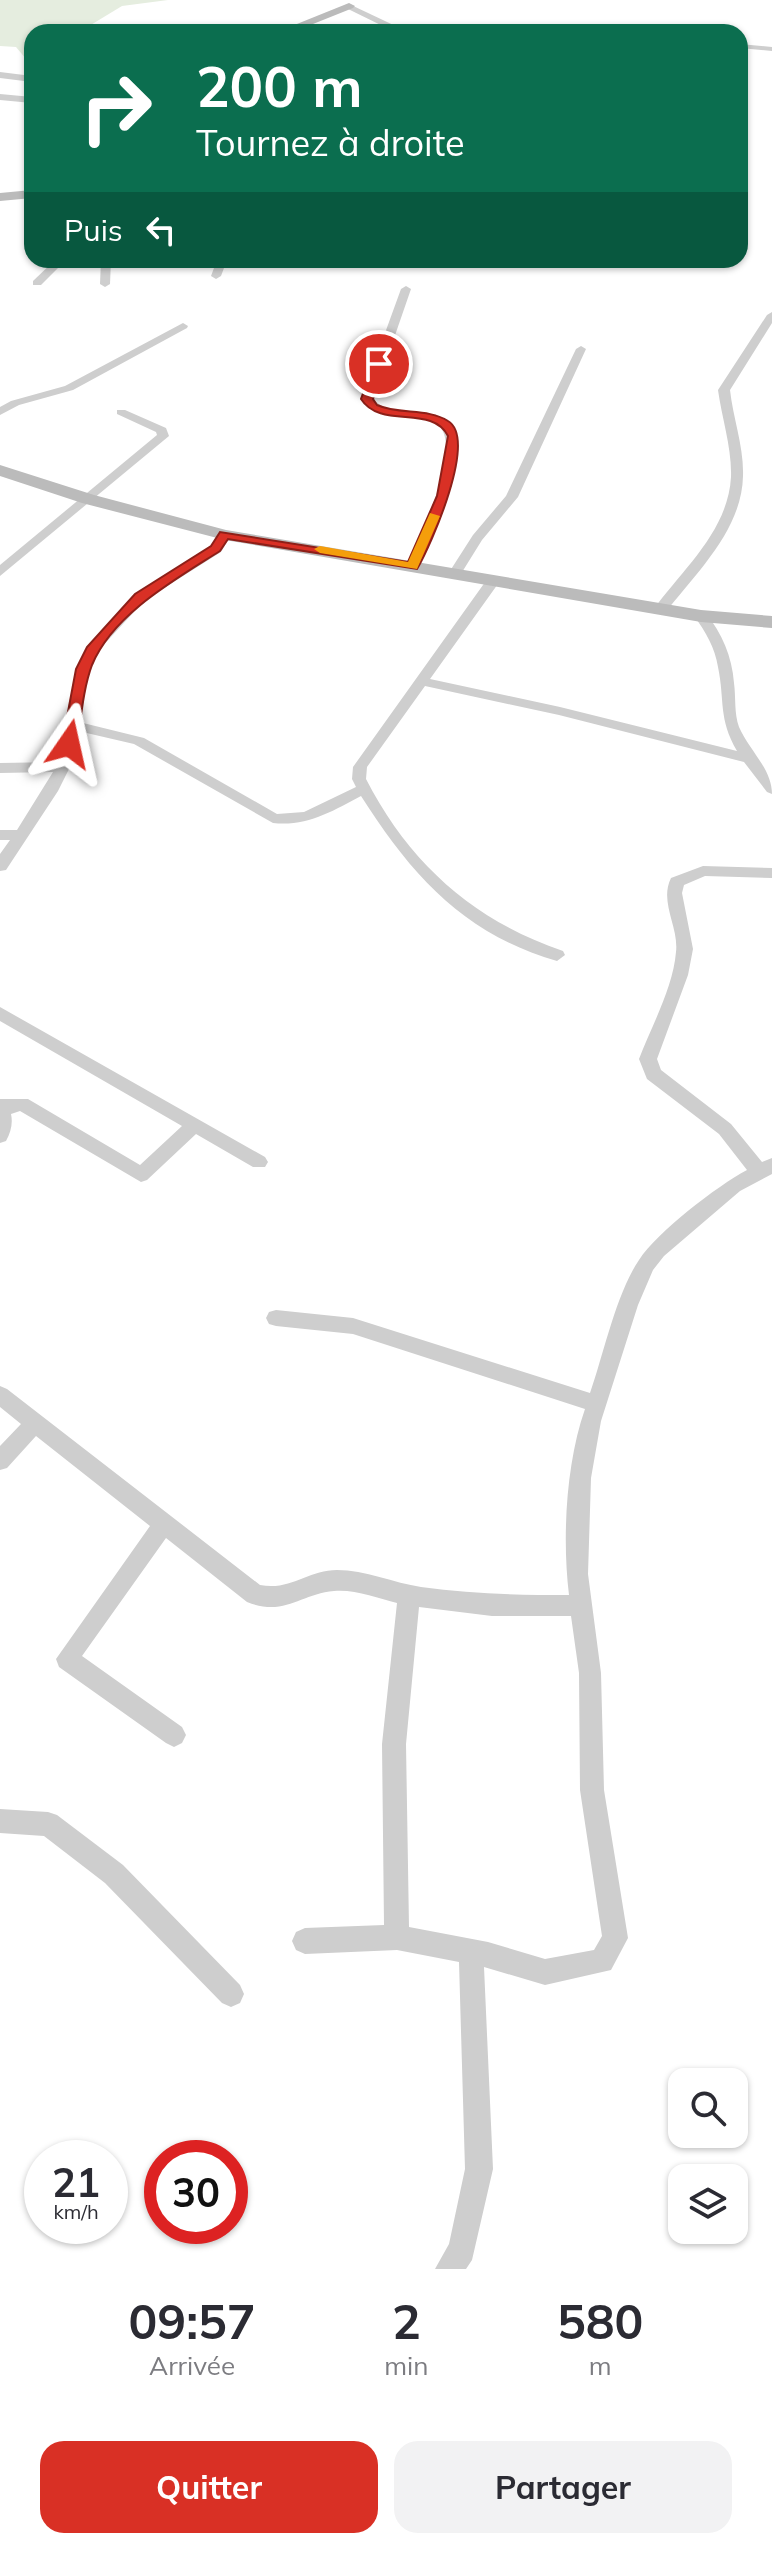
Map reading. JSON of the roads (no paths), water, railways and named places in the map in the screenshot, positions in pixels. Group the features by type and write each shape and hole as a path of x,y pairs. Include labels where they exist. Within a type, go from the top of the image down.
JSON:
{"street":[{"path":"300,24 344,3 385,24"},
{"path":"748,47 772,49"},
{"path":"0,75 24,78"},
{"path":"0,97 24,99"},
{"path":"0,197 24,195"},
{"path":"37,283 53,268"},
{"path":"105,284 106,268"},
{"path":"216,276 219,268"},
{"path":"406,289 367,399 372,407 383,412 437,419 449,426 454,436 443,496 412,567"},
{"path":"660,610 719,534 730,509 738,479 724,390 772,315"},
{"path":"0,412 15,403 69,388 183,326"},
{"path":"454,574 477,538 512,497 581,349"},
{"path":"2,568 163,436 162,430 154,425 121,412"},
{"path":"0,470 88,499 225,535 660,610 772,622"},
{"path":"0,866 63,767 83,669 92,650 140,597 216,549 225,535"},
{"path":"493,581 360,767 359,779 421,873 452,901 520,944 557,955"},
{"path":"701,616 714,633 721,650 727,672 730,721 749,759 772,789"},
{"path":"421,681 560,711 749,759"},
{"path":"73,725 139,741 273,818 290,822 305,819 364,789"},
{"path":"0,768 63,767"},
{"path":"0,835 20,835"},
{"path":"305,1941 397,1937 471,1952 545,1972 602,1961 615,1938 592,1790 590,1673 577,1574 580,1478 596,1404 628,1305 645,1266 657,1251 722,1195 765,1168 725,1129 653,1074 648,1059 680,975 685,949 674,893 677,882 703,871 772,873"},
{"path":"0,1013 259,1162"},
{"path":"0,1136 4,1122 1,1107 22,1104 141,1175 195,1125"},
{"path":"276,1318 353,1326 596,1404"},
{"path":"0,1395 255,1595 285,1600 327,1580 339,1580 409,1595 492,1606 580,1605"},
{"path":"0,1461 35,1423"},
{"path":"164,1524 67,1659 174,1735"},
{"path":"397,1937 394,1744 409,1595"},
{"path":"0,1821 48,1824 114,1874 231,1994"},
{"path":"449,2269 462,2250 479,2169 471,1952"}]}
